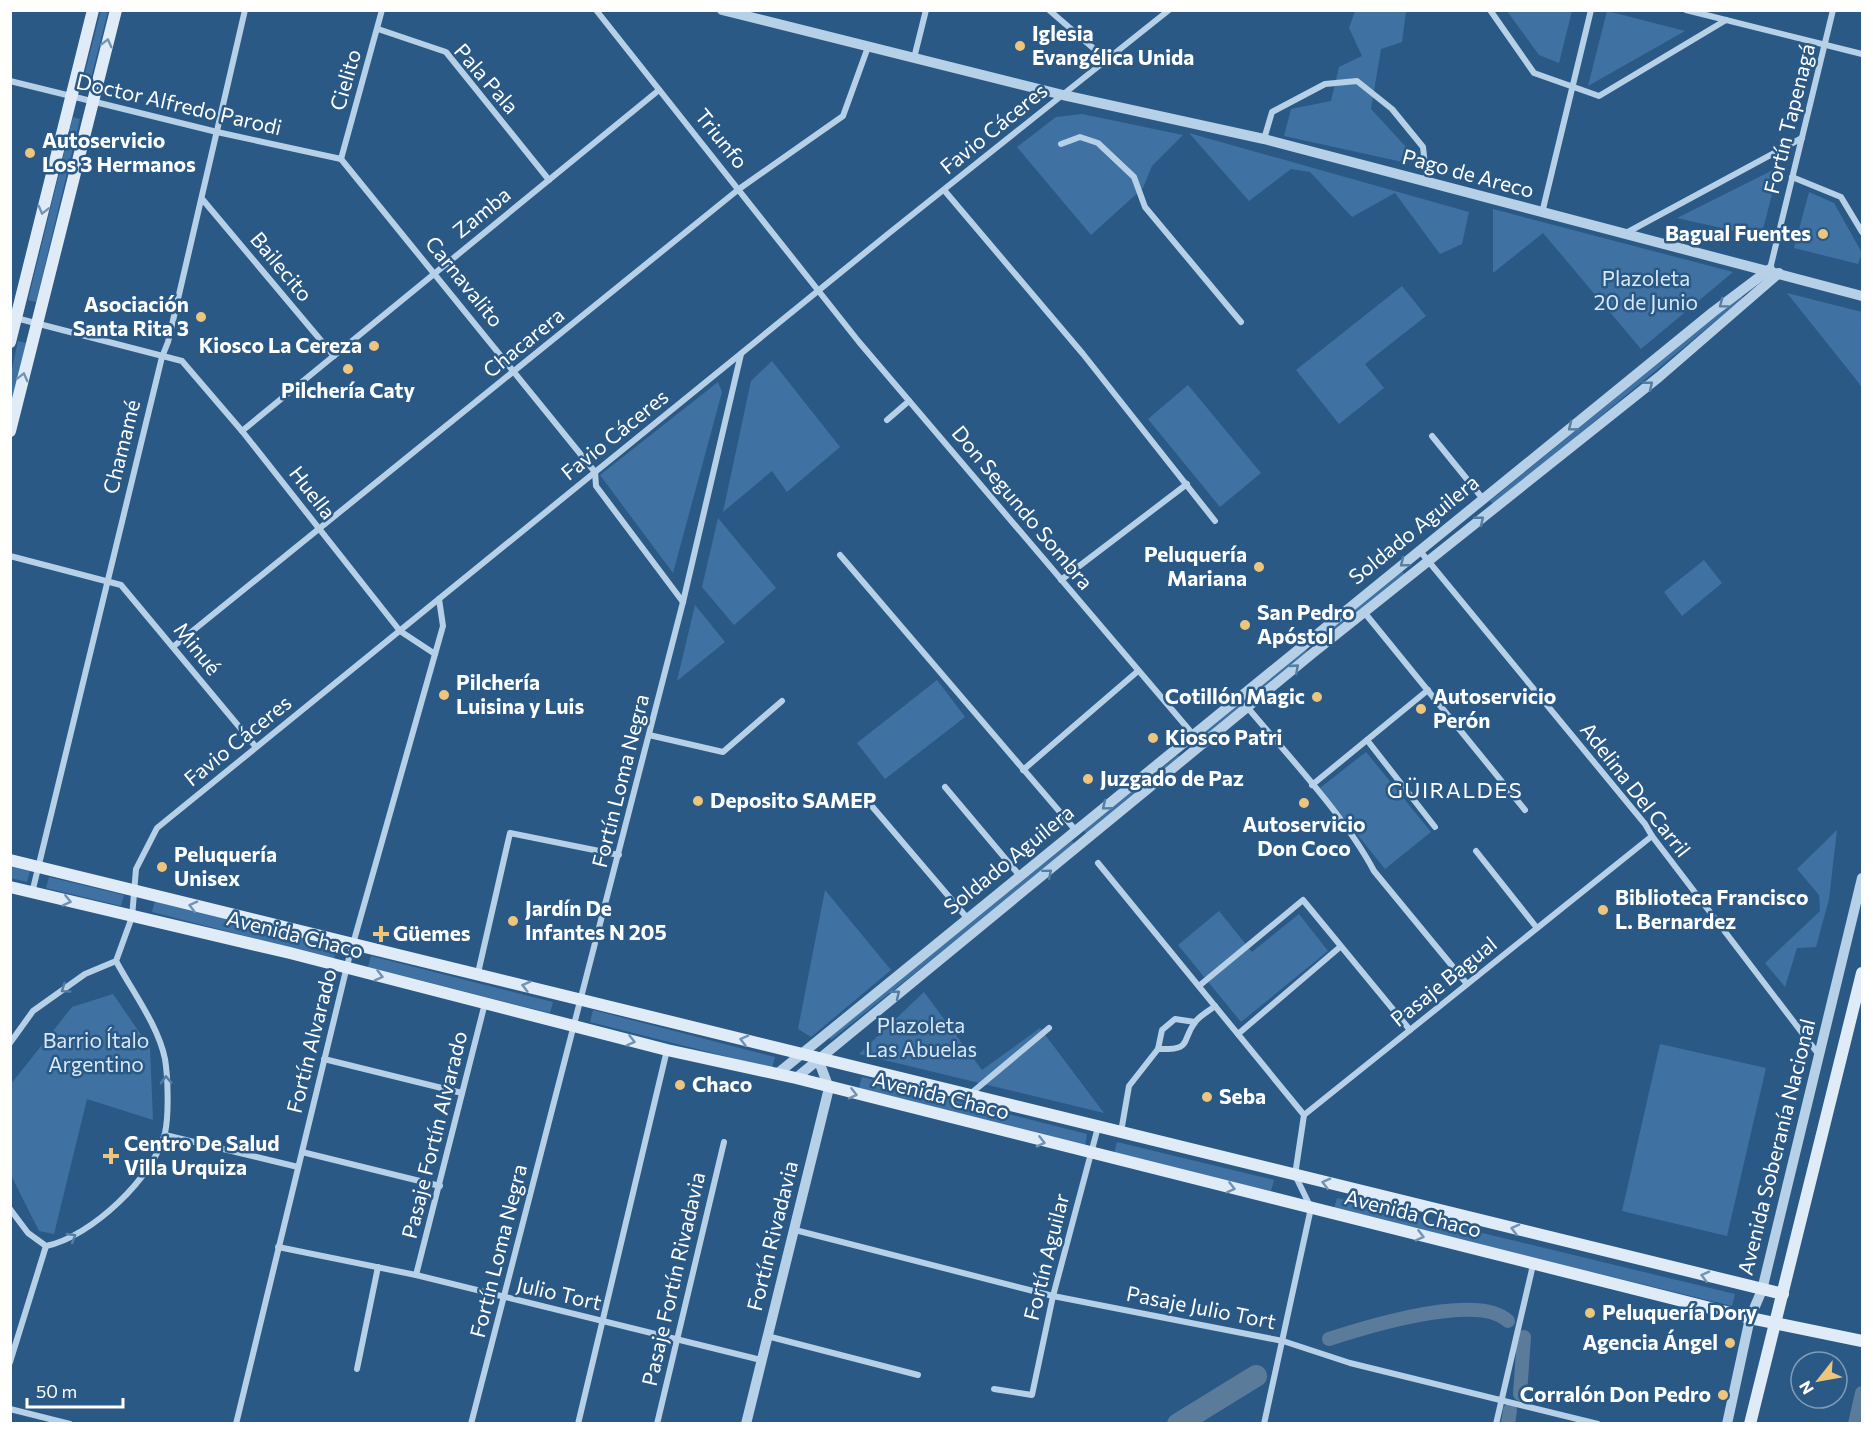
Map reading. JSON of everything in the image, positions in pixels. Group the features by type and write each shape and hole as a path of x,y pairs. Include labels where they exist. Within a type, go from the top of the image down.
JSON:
{"main road":[{"path":"10,342 13,318 93,10"},
{"path":"10,431 116,10"},
{"name":"Avenida Chaco","path":"10,860 1783,1294"},
{"name":"Avenida Chaco","path":"10,887 485,1002 667,1050 796,1078 1750,1318 1863,1341"},
{"name":"Avenida Soberanía Nacional","path":"1750,1424 1863,973"}],"street":[{"name":"Chamamé","path":"32,893 106,579 203,200 245,10"},
{"name":"Cielito","path":"341,159 382,10"},
{"name":"Triunfo","path":"596,10 819,290"},
{"name":"Pago de Areco","path":"722,10 750,13 868,47 1063,95 1264,139 1863,296"},
{"path":"914,58 926,10"},
{"path":"1049,10 1107,60"},
{"name":"Favio Cáceres","path":"116,961 132,917 136,869 157,828 819,290 1169,10"},
{"path":"1490,10 1534,73 1599,96 1726,20"},
{"path":"1542,213 1591,10"},
{"path":"1686,10 1863,54"},
{"name":"Fortín Tapenagá","path":"1774,271 1792,177 1833,10"},
{"name":"Pala Pala","path":"378,29 446,52 549,180"},
{"name":"Chacarera","path":"174,646 739,189 843,116 868,47"},
{"name":"Doctor Alfredo Parodi","path":"10,81 217,132 341,159"},
{"path":"1264,139 1272,112 1325,84 1357,81 1392,109 1423,147 1427,183"},
{"name":"Zamba","path":"242,431 659,90"},
{"path":"1061,144 1080,137 1098,143 1134,177 1145,207 1241,322"},
{"path":"1624,234 1802,138"},
{"name":"Carnavalito","path":"341,159 595,472 596,486 683,602"},
{"path":"1792,177 1841,196 1863,232"},
{"path":"944,190 1042,305 1215,521"},
{"name":"Bailecito","path":"203,200 334,356"},
{"name":"Soldado Aguilera","path":"777,1074 1713,312 1774,271"},
{"name":"Soldado Aguilera","path":"796,1078 1323,645 1642,391 1774,271"},
{"name":"Don Segundo Sombra","path":"819,290 909,401 1202,745"},
{"name":"Huella","path":"13,318 182,361 242,431 400,631 435,654"},
{"name":"Fortín Loma Negra","path":"471,1424 683,602 741,354"},
{"path":"887,420 909,401"},
{"path":"1432,436 1483,499"},
{"path":"1061,580 1187,484"},
{"name":"Adelina Del Carril","path":"1420,550 1645,824 1819,1055"},
{"path":"840,555 1084,842"},
{"name":"Minué","path":"10,556 122,585 256,747"},
{"name":"Fortín Alvarado","path":"236,1424 346,968 443,626 439,599"},
{"path":"1364,612 1525,810"},
{"path":"1315,636 1323,645"},
{"path":"1023,770 1138,671"},
{"path":"1312,785 1428,690"},
{"path":"649,735 723,752 782,701"},
{"path":"1248,708 1364,851 1374,871 1467,984"},
{"path":"1367,740 1435,827"},
{"path":"945,787 1020,876"},
{"path":"870,804 968,919"},
{"path":"478,973 510,833 619,855"},
{"name":"Pasaje Bagual","path":"1304,1114 1652,836"},
{"path":"1476,851 1538,928"},
{"path":"1098,863 1304,1114 1295,1175 1311,1208 1264,1424"},
{"name":"Avenida Soberanía Nacional","path":"1727,1424 1750,1318 1761,1290 1863,878"},
{"path":"1199,987 1303,900 1410,1030"},
{"path":"1238,1034 1340,947"},
{"path":"10,1043 33,1011 86,974 116,961 158,1036 165,1060 167,1120 165,1135 140,1179 120,1201 66,1242 46,1246 28,1233 10,1209"},
{"name":"Pasaje Fortín Alvarado","path":"416,1275 485,1002"},
{"path":"1158,1049 1175,1049 1188,1040 1195,1022 1215,1006"},
{"path":"1120,1132 1129,1086 1158,1049 1162,1030 1175,1019 1195,1022"},
{"path":"968,1095 1049,1028"},
{"path":"578,1424 667,1050"},
{"path":"324,1059 462,1093"},
{"path":"818,1059 829,1088"},
{"name":"Fortín Rivadavia","path":"746,1424 829,1088"},
{"name":"Fortín Aguilar","path":"994,1389 1032,1395 1053,1296 1098,1127"},
{"path":"165,1135 298,1167"},
{"name":"Pasaje Fortín Rivadavia","path":"657,1424 724,1142"},
{"path":"302,1152 440,1186"},
{"name":"Pasaje Julio Tort","path":"795,1230 1053,1296 1283,1341 1350,1363 1598,1424"},
{"path":"10,1362 46,1246"},
{"name":"Julio Tort","path":"279,1247 416,1275 761,1360"},
{"path":"1496,1424 1533,1264"},
{"path":"357,1369 378,1267"},
{"path":"767,1336 918,1375"},
{"path":"10,1409 70,1424"}],"green space":[{"path":"101,10 108,11 91,78 84,76"},
{"path":"1355,11 1406,11 1402,42 1381,49 1371,109 1406,147 1407,163 1284,136 1291,109 1331,101 1339,67 1362,56 1349,28"},
{"path":"1507,11 1572,11 1559,63 1539,55"},
{"path":"1607,11 1685,31 1588,86"},
{"path":"1082,114 1183,135 1152,166 1143,188 1091,235 1017,147 1056,117"},
{"path":"73,117 80,119 36,302 28,300"},
{"path":"1189,133 1469,212 1462,244 1440,254 1395,193 1352,217 1310,172 1291,169 1249,201"},
{"path":"1779,167 1761,237 1677,218"},
{"path":"1809,192 1834,203 1862,253 1858,264 1794,248"},
{"name":"Plazoleta 20 de Junio","path":"1493,209 1733,272 1641,349 1543,233 1493,273"},
{"path":"1402,286 1426,316 1365,364 1384,388 1339,424 1296,370"},
{"path":"1787,293 1862,312 1862,388 1858,382"},
{"path":"1741,294 1743,298 1494,505 1490,501"},
{"path":"18,341 26,343 11,406 11,374"},
{"path":"772,361 840,447 787,492 772,471 723,512 751,381"},
{"path":"718,382 722,392 673,573 600,475"},
{"path":"1188,385 1261,473 1220,507 1148,419"},
{"path":"718,518 776,588 734,625 702,587"},
{"path":"1704,560 1722,583 1682,616 1664,592"},
{"path":"1402,571 1405,575 1324,639 1322,636"},
{"path":"695,605 725,642 677,681"},
{"path":"1306,649 1308,653 1206,740 1202,735"},
{"path":"937,680 965,717 885,779 857,743"},
{"path":"1366,752 1431,832 1385,869 1320,788"},
{"path":"1178,755 1181,759 1086,834 1084,830"},
{"path":"1837,830 1829,899 1816,947 1797,948 1785,987 1765,963 1820,911 1819,895 1797,869"},
{"path":"1072,841 1075,845 831,1040 829,1037"},
{"path":"10,866 30,871 27,882 11,878"},
{"path":"49,877 124,895 121,906 46,888"},
{"path":"825,890 891,970 811,1037 798,1029"},
{"path":"155,901 337,947 334,959 152,912"},
{"path":"1219,911 1252,952 1299,914 1328,951 1241,1022 1178,945"},
{"path":"371,956 553,1002 550,1013 368,967"},
{"name":"Plazoleta Las Abuelas","path":"924,992 982,1070 1040,1028 1104,1113 859,1054"},
{"name":"Barrio Ítalo Argentino","path":"113,994 150,1048 153,1120 87,1099 54,1234 39,1231 11,1175 11,1084 72,1007"},
{"path":"593,1010 775,1057 772,1068 590,1022"},
{"path":"1660,1044 1766,1068 1727,1236 1622,1211"},
{"path":"862,1077 1087,1134 1085,1146 859,1088"},
{"path":"1117,1142 1274,1180 1271,1191 1114,1154"},
{"path":"1337,1198 1735,1294 1732,1306 1334,1209"}],"waterway":[{"path":"1329,1339 1394,1320 1448,1311 1473,1310 1493,1313 1508,1321"},
{"path":"1520,1394 1524,1337"},
{"path":"1178,1424 1256,1376"},
{"path":"1855,1424 1862,1393"},
{"path":"1508,1424 1510,1410"}],"place":[{"name":"Iglesia Evangélica Unida","path":"1020,46"},
{"name":"Autoservicio Los 3 Hermanos","path":"30,153"},
{"name":"Bagual Fuentes","path":"1823,234"},
{"name":"Asociación Santa Rita 3","path":"201,317"},
{"name":"Kiosco La Cereza","path":"374,346"},
{"name":"Pilchería Caty","path":"348,369"},
{"name":"Peluquería Mariana","path":"1259,567"},
{"name":"San Pedro Apóstol","path":"1245,625"},
{"name":"Pilchería Luisina y Luis","path":"444,695"},
{"name":"Cotillón Magic","path":"1317,697"},
{"name":"Autoservicio Perón","path":"1421,709"},
{"name":"Kiosco Patri","path":"1153,738"},
{"name":"Juzgado de Paz","path":"1088,779"},
{"name":"Deposito SAMEP","path":"698,801"},
{"name":"Autoservicio Don Coco","path":"1304,803"},
{"name":"Peluquería Unisex","path":"162,867"},
{"name":"Biblioteca Francisco L. Bernardez","path":"1603,910"},
{"name":"Jardín De Infantes N 205","path":"513,921"},
{"name":"Güemes","path":"381,934"},
{"name":"Chaco","path":"680,1085"},
{"name":"Seba","path":"1207,1097"},
{"name":"Centro De Salud Villa Urquiza","path":"111,1156"},
{"name":"Peluquería Dory","path":"1590,1313"},
{"name":"Agencia Ángel","path":"1730,1343"},
{"name":"Corralón Don Pedro","path":"1723,1395"}],"district":[{"name":"GÜIRALDES","path":"1455,790"}]}
